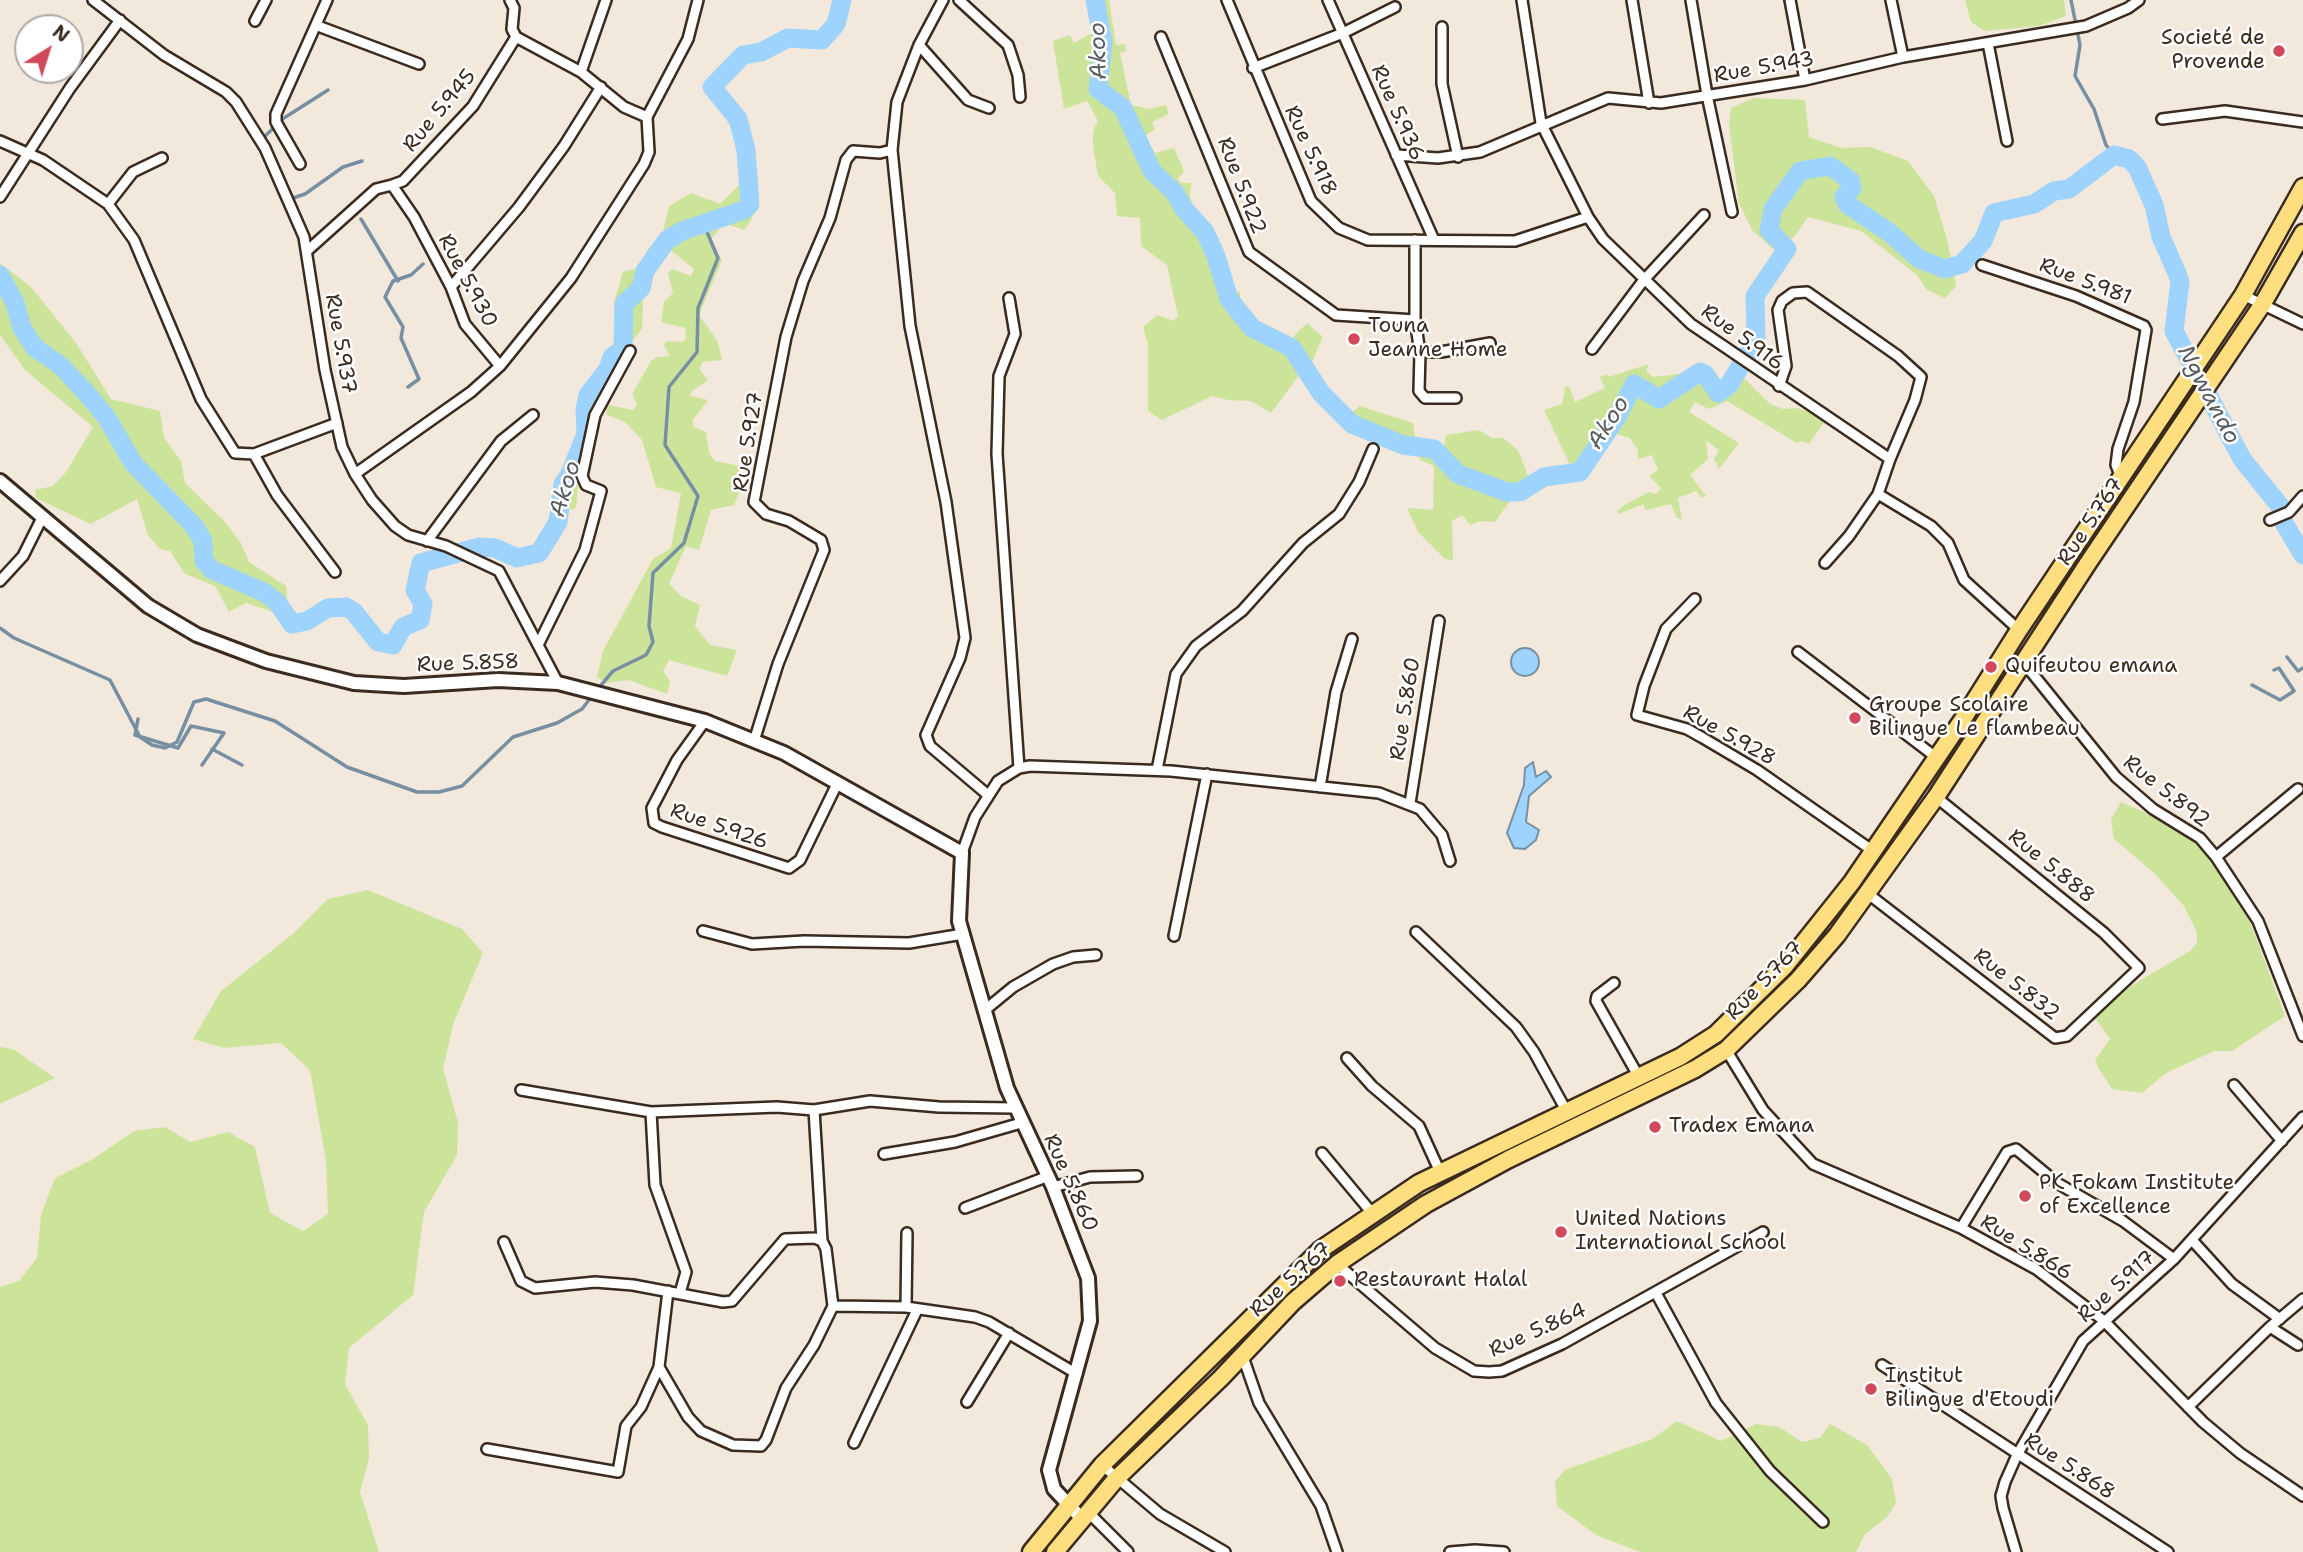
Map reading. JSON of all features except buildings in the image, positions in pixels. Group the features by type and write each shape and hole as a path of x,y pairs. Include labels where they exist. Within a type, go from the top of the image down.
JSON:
{"highway":[{"path":"1031,1552 1102,1465 1321,1250 1372,1213 1440,1172 1640,1079 1716,1034 1785,966 1817,929 1937,758 2019,630 2243,295 2303,187"},
{"name":"Rue 5.767","path":"1055,1552 1116,1479 1293,1302 1337,1264 1426,1204 1509,1160 1646,1096 1726,1050 1798,979 1837,935 1936,797 2262,305 2303,233"}],"street":[{"name":"Rue 5.937","path":"93,0 164,54 226,92 236,102 265,148 295,214 307,251 316,321 342,447 355,474 395,526 408,535 454,550 499,571 540,643 558,683"},
{"path":"255,21 266,0"},
{"path":"300,164 276,122 276,114 318,26 327,0"},
{"path":"510,0 514,8 512,29 516,37 581,72 624,107 647,117"},
{"path":"581,72 606,0"},
{"path":"355,474 471,392 500,366 571,278 644,164 649,152 647,117 688,39 698,0"},
{"path":"943,0 919,45 897,102 892,149 909,326 946,502 965,638 960,658 926,734 930,746 988,795"},
{"path":"959,0 1009,45 1018,75 1020,97"},
{"name":"Rue 5.918","path":"1227,0 1253,68 1317,210 1354,236 1368,240 1515,241 1588,218"},
{"name":"Rue 5.936","path":"1328,0 1434,240"},
{"name":"Rue 5.916","path":"1522,0 1541,123 1588,218 1603,239 1643,281 1691,324 1890,459"},
{"path":"1632,0 1649,103"},
{"path":"1690,0 1732,212"},
{"path":"1790,0 1805,80"},
{"path":"1891,0 1903,57"},
{"name":"Rue 5.943","path":"1396,155 1458,157 1480,152 1541,123 1608,98 1649,103 1707,95 1805,80 1903,57 2073,29 2128,8 2139,0"},
{"path":"1253,68 1343,33 1395,7"},
{"path":"0,197 15,178 26,154 120,20"},
{"path":"318,26 419,64"},
{"path":"1442,27 1443,84 1458,157"},
{"name":"Rue 5.945","path":"392,185 403,181 472,106 516,37"},
{"name":"Rue 5.922","path":"1161,37 1249,253 1336,315 1415,320"},
{"path":"1988,43 2007,141"},
{"path":"919,45 968,100 989,108"},
{"path":"451,287 519,207 564,146 601,87"},
{"path":"2162,119 2225,111 2303,122"},
{"path":"0,141 43,160 108,204 142,255 201,399 220,434 235,453 254,454 337,423"},
{"name":"Rue 5.927","path":"755,738 778,663 824,550 821,540 789,521 766,514 754,502 786,337 803,281 831,218 849,155 853,151 880,153 892,149"},
{"path":"108,204 133,172 162,158"},
{"path":"307,251 376,189 392,185"},
{"name":"Rue 5.930","path":"392,185 414,217 451,287 465,324 500,366"},
{"path":"1592,349 1643,281 1704,215"},
{"path":"1415,240 1415,320 1420,352 1419,391 1425,398 1457,398"},
{"name":"Rue 5.981","path":"1982,265 2055,288 2144,326 2146,330 2134,402 2118,449 2116,465 2121,477"},
{"path":"1779,386 1786,366 1778,310 1782,301 1793,293 1807,292 1898,356 1921,377 1915,400 1878,494 1849,536 1825,562"},
{"path":"2243,295 2303,324"},
{"path":"1009,298 1016,334 999,376 997,454 1019,768"},
{"path":"1420,352 1440,352 1490,343"},
{"path":"540,643 585,550 601,491 586,485 583,476 595,415 630,351"},
{"path":"427,541 501,441 533,415"},
{"path":"1157,770 1175,674 1196,646 1242,611 1282,570 1303,543 1339,514 1359,482 1373,449"},
{"path":"254,454 277,495 335,572"},
{"name":"Rue 5.858","path":"0,481 138,599 170,621 266,661 354,683 404,686 498,680 558,683 705,721 755,738 962,853"},
{"path":"1878,494 1931,526 1948,543 1957,571 1964,580 2019,630"},
{"path":"2270,520 2289,512 2303,496"},
{"path":"0,582 23,556 42,518"},
{"name":"Rue 5.928","path":"1695,599 1665,629 1644,686 1637,715 1687,729 1703,738 1769,777 1873,851"},
{"name":"Rue 5.860","path":"1410,803 1439,621"},
{"path":"1320,787 1334,701 1352,639"},
{"path":"1798,652 1937,758"},
{"name":"Rue 5.892","path":"2024,663 2116,777 2152,809 2200,838 2216,857 2258,921 2303,1035"},
{"name":"Rue 5.926","path":"705,721 677,760 652,808 654,823 789,868 800,860 838,782"},
{"path":"962,853 975,817 988,795 998,781 1019,768 1157,770 1379,793 1410,803 1426,815 1443,835 1450,861"},
{"path":"1174,936 1207,775"},
{"path":"2216,857 2298,789"},
{"name":"Rue 5.888","path":"1936,797 2104,933 2139,968"},
{"name":"Rue 5.860","path":"962,853 958,907 985,1010 1015,1108 1050,1182 1088,1278 1090,1321 1049,1470 1054,1489 1068,1505 1086,1516"},
{"name":"Rue 5.832","path":"1867,893 2055,1038 2067,1036 2139,968"},
{"path":"702,931 752,944 804,940 909,943 963,934"},
{"path":"1416,932 1516,1027 1534,1052 1567,1112"},
{"path":"985,1010 1044,968 1073,957 1096,955"},
{"path":"1614,983 1597,996 1596,1001 1640,1079"},
{"name":"Rue 5.866","path":"1716,1034 1763,1110 1813,1164 1961,1228 2036,1269 2103,1320 2188,1407 2240,1452 2303,1496"},
{"path":"1347,1058 1372,1086 1419,1126 1440,1172"},
{"path":"2234,1085 2282,1141"},
{"path":"521,1090 651,1112 777,1107 814,1111 870,1101 939,1107 1015,1108"},
{"path":"659,1367 688,1417 701,1431 733,1445 761,1446 786,1388 814,1345 833,1306 826,1248 822,1241 814,1111"},
{"path":"651,1112 655,1185 685,1272 680,1293"},
{"name":"Rue 5.917","path":"2016,1552 2001,1496 2017,1455 2083,1341 2103,1320 2120,1311 2174,1259 2303,1117"},
{"path":"884,1154 955,1142 1021,1123"},
{"path":"1961,1228 2007,1152 2016,1149 2057,1183 2123,1221 2174,1259"},
{"path":"1322,1153 1372,1213"},
{"path":"965,1208 1050,1182 1090,1177 1138,1176"},
{"name":"Rue 5.864","path":"1337,1264 1435,1348 1474,1371 1489,1372 1502,1371 1562,1344 1763,1232"},
{"path":"906,1307 907,1233"},
{"path":"503,1242 521,1281 535,1288 595,1282 668,1291 723,1303 732,1301 785,1239 804,1237 822,1241"},
{"path":"2192,1240 2232,1284 2280,1319"},
{"path":"487,1449 547,1458 616,1473 626,1426 645,1401 659,1367 668,1291"},
{"path":"1656,1293 1692,1362 1722,1411 1770,1471 1823,1522"},
{"path":"2188,1407 2270,1326 2302,1303"},
{"path":"833,1306 906,1307 975,1317 1077,1374"},
{"path":"854,1443 917,1310"},
{"path":"2270,1326 2298,1345"},
{"path":"967,1402 1009,1334"},
{"path":"1242,1354 1259,1403 1321,1506 1338,1552"},
{"name":"Rue 5.868","path":"1882,1364 2168,1552"},
{"path":"1102,1465 1160,1514 1226,1552"},
{"path":"1086,1516 1128,1552"},
{"path":"1450,1552 1475,1549 1504,1552"}],"green space":[{"path":"1091,0 1109,0 1116,45 1125,44 1126,51 1120,53 1131,105 1149,109 1166,105 1169,114 1152,122 1155,129 1145,136 1155,153 1174,148 1184,171 1178,179 1181,183 1191,183 1190,197 1196,213 1215,240 1233,291 1240,292 1240,307 1244,313 1251,311 1256,318 1252,324 1287,343 1307,323 1323,337 1310,366 1329,395 1350,414 1360,406 1413,423 1416,443 1420,445 1444,447 1446,435 1479,430 1492,438 1503,438 1518,450 1528,476 1495,522 1480,521 1470,525 1462,515 1452,521 1453,560 1445,559 1418,532 1407,508 1433,510 1434,466 1420,460 1418,449 1388,444 1364,435 1309,386 1313,379 1303,370 1271,413 1251,401 1212,396 1162,420 1148,411 1148,344 1143,327 1157,315 1174,321 1178,316 1167,265 1141,246 1140,218 1117,216 1115,193 1098,176 1093,131 1098,121 1087,101 1064,109 1053,41 1070,35 1074,43 1096,31 1087,6"},
{"path":"1965,0 2064,0 2066,16 2039,26 1985,31 1971,22"},
{"path":"1753,98 1805,100 1809,137 1841,148 1870,147 1908,161 1934,196 1947,239 1956,286 1945,298 1927,290 1917,275 1861,231 1808,217 1794,237 1774,250 1752,230 1739,203 1729,125 1731,108"},
{"path":"741,183 759,196 752,219 744,230 724,223 709,242 722,260 699,315 718,342 722,360 702,362 700,370 708,380 692,391 690,396 708,400 692,421 694,427 706,432 709,453 715,461 739,466 743,483 734,505 711,510 699,550 686,546 669,584 681,596 700,605 695,626 710,645 737,650 727,676 669,660 663,671 670,681 667,694 629,680 606,683 597,677 603,651 653,559 671,548 681,493 656,487 642,440 625,422 607,415 606,409 608,405 634,410 637,404 632,394 651,361 657,357 670,356 664,345 667,341 683,342 686,338 685,328 661,322 664,302 673,293 668,273 672,269 691,276 694,269 669,249 644,280 642,329 627,347 616,370 599,385 595,393 593,427 578,483 576,508 572,510 568,506 567,476 585,393 607,360 615,338 614,302 623,272 638,268 648,249 662,236 669,206 691,193 720,204"},
{"path":"0,263 31,287 76,343 111,399 160,411 164,438 181,461 185,483 225,522 241,543 249,562 286,586 288,617 246,603 229,612 215,586 185,574 170,551 160,549 148,535 137,499 91,524 36,498 35,490 53,486 66,472 93,427 25,370 0,335"},
{"path":"1649,364 1646,371 1653,377 1679,374 1677,384 1660,394 1645,383 1632,381 1616,413 1580,460 1571,467 1544,410 1562,404 1565,387 1569,386 1575,402 1605,388 1598,373 1601,377 1607,374 1609,377"},
{"path":"1741,375 1770,404 1783,409 1798,408 1823,418 1825,421 1809,444 1801,441 1797,443 1727,401 1709,409 1695,402 1689,412 1739,443 1719,469 1714,459 1719,450 1706,441 1708,459 1690,475 1706,496 1702,498 1696,491 1678,498 1682,520 1677,518 1671,504 1646,510 1643,504 1619,514 1617,511 1624,505 1649,492 1656,494 1661,488 1649,476 1658,470 1652,455 1638,459 1638,450 1630,438 1616,434 1611,438 1606,436 1632,393 1634,391 1660,402 1698,380 1719,398"},
{"path":"2121,802 2173,825 2205,850 2248,916 2285,1016 2232,1051 2214,1051 2166,1073 2142,1093 2112,1089 2099,1069 2095,1060 2110,1039 2095,1018 2126,989 2190,951 2197,943 2197,933 2184,906 2153,872 2114,839 2111,820"},
{"path":"368,890 462,929 483,953 454,1022 443,1068 458,1123 457,1155 424,1212 413,1295 349,1348 345,1384 368,1425 369,1458 360,1492 379,1552 0,1552 0,1287 19,1281 37,1258 41,1215 55,1178 93,1159 134,1131 165,1127 190,1142 228,1132 255,1147 270,1213 303,1231 328,1214 326,1161 310,1070 281,1043 224,1048 193,1039 221,991 294,933 328,899"},
{"path":"0,1047 13,1049 55,1078 0,1104"},
{"path":"1677,1421 1721,1441 1756,1424 1779,1427 1802,1442 1820,1438 1830,1424 1867,1445 1892,1479 1896,1503 1887,1517 1865,1534 1856,1552 1640,1552 1596,1535 1557,1506 1555,1481 1565,1470 1652,1439"}],"water":[{"path":"1525,648 1535,652 1539,662 1535,672 1525,676 1515,672 1511,662 1515,652"},
{"path":"1533,762 1536,777 1546,771 1551,777 1529,796 1526,822 1539,830 1536,840 1525,849 1514,848 1507,833 1524,785 1525,768"}],"waterway":[{"name":"Akoo","path":"0,275 15,303 22,328 35,348 60,365 89,396 107,418 133,463 194,526 203,541 204,561 212,570 264,592 277,602 292,624 307,621 328,608 346,607 354,612 378,642 393,645 403,627 420,620 423,604 415,590 421,563 480,547 495,548 517,558 539,553 558,522 563,484 569,476 586,434 585,409 588,395 608,369 612,357 623,349 624,304 641,288 645,271 667,240 682,231 744,210 750,204 746,150 738,119 712,87 743,55 761,52 788,38 822,40 836,24 842,0"},
{"name":"Akoo","path":"1095,0 1103,42 1098,89 1123,108 1152,171 1175,193 1184,209 1205,232 1216,256 1229,299 1252,328 1292,348 1321,393 1352,424 1403,445 1434,449 1458,474 1507,492 1520,492 1544,477 1580,472 1617,417 1634,384 1659,399 1700,372 1705,374 1718,393 1729,385 1756,340 1755,296 1787,249 1769,230 1773,209 1800,171 1830,166 1851,181 1852,188 1844,197 1847,204 1890,233 1919,259 1945,269 1962,264 1983,241 1994,213 2034,204 2054,191 2069,189 2114,155 2129,159 2137,167 2154,205 2161,237 2180,282 2174,331 2242,459 2280,506 2284,523 2303,555"},
{"path":"2071,0 2080,45 2075,76 2094,109 2106,145 2114,155"},
{"path":"264,137 284,118 328,90"},
{"path":"293,198 305,194 343,167 362,161"},
{"path":"361,219 398,281"},
{"path":"597,690 613,671 646,655 653,642 649,626 653,573 684,543 698,496 665,445 669,387 697,352 698,308 718,258 704,225"},
{"path":"408,387 419,379 401,338 403,327 385,297 393,281 411,275 423,264"},
{"name":"Akoo","path":"0,628 14,638 110,680 140,737 152,745 165,748 177,742 194,702 206,699 275,721 347,767 417,792 439,792 462,786 513,737 557,723 582,709 592,696"},
{"path":"2287,657 2298,671 2303,668"},
{"path":"2252,685 2280,700 2294,691 2279,668 2274,670"},
{"path":"138,719 135,735 178,748 191,726 224,733 202,765"},
{"path":"212,749 242,765"}],"place":[{"name":"Societé de Provende","path":"2279,51"},
{"name":"Touna Jeanne Home","path":"1354,339"},
{"name":"Quifeutou emana","path":"1991,667"},
{"name":"Groupe Scolaire Bilingue Le flambeau","path":"1855,718"},
{"name":"Tradex Emana","path":"1655,1127"},
{"name":"PK Fokam Institute of Excellence","path":"2025,1196"},
{"name":"United Nations International School","path":"1561,1232"},
{"name":"Restaurant Halal","path":"1340,1281"},
{"name":"Institut Bilingue d'Etoudi","path":"1871,1389"}],"water label":[{"name":"Ngwando","path":"2208,395"}]}
